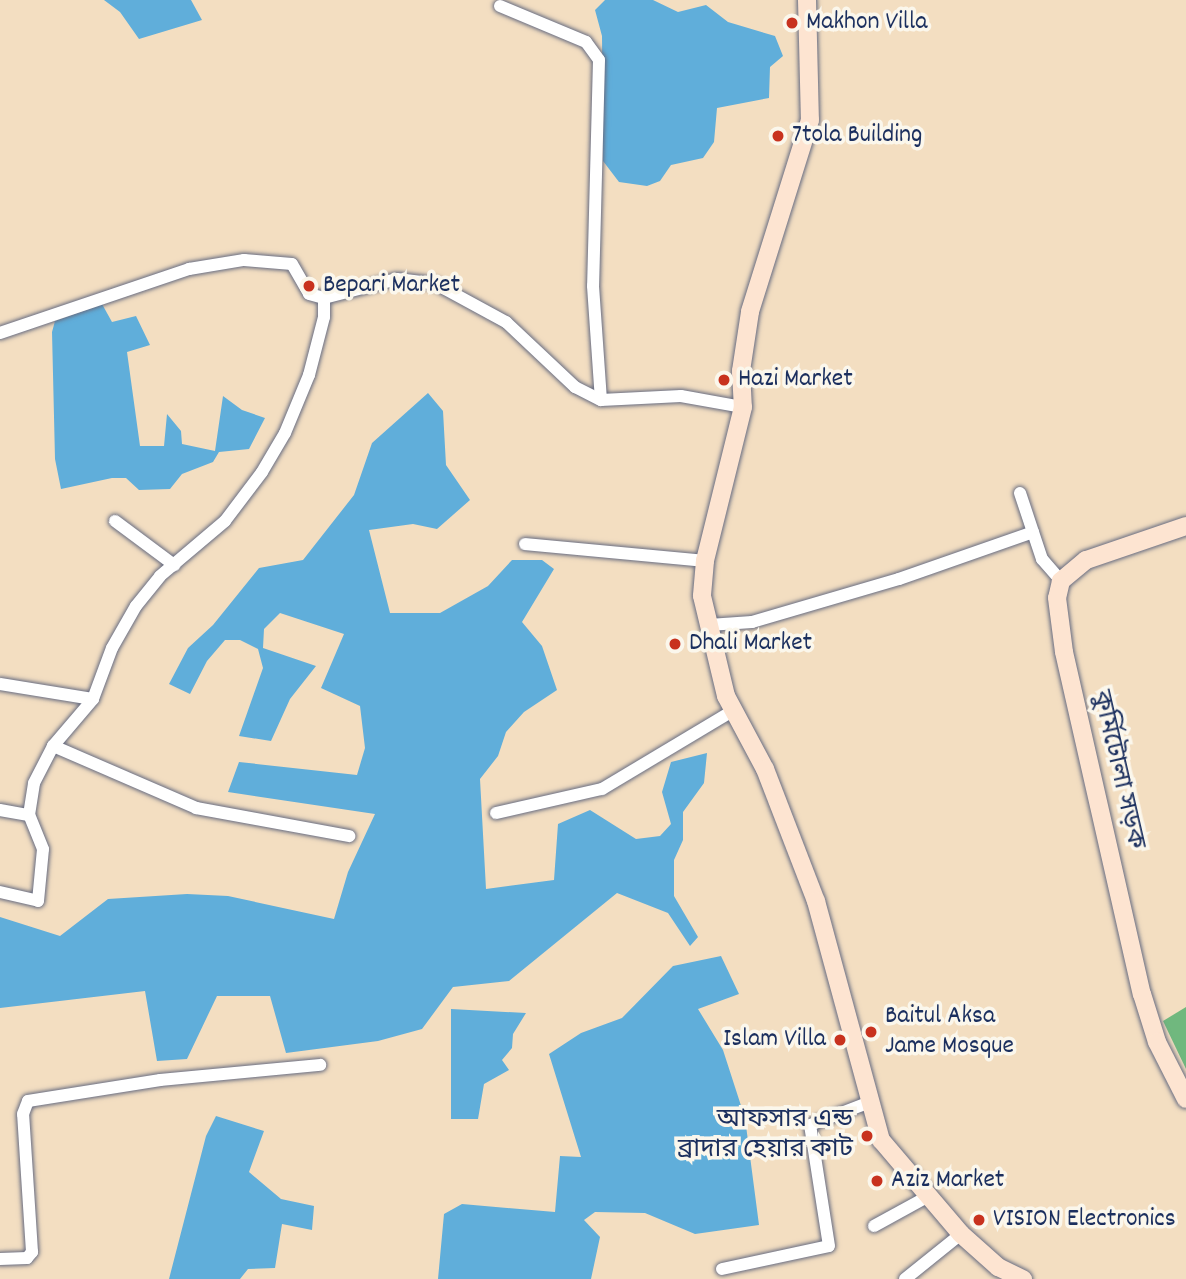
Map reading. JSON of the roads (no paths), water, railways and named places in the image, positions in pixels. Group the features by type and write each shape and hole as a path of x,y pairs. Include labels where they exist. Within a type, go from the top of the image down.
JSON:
{"street":[{"path":"807,0 810,120 750,312 740,371 743,407 705,561 702,596 734,710 765,769 816,901 881,1140 927,1198 961,1234 998,1267 1023,1279"},
{"path":"500,6 586,42 599,60 593,286 601,400"},
{"path":"0,333 177,272 244,260 292,264 309,294 324,298 397,279 436,284 506,322 575,387 601,400 681,396 743,407"},
{"path":"0,892 38,901 43,849 29,815 34,783 53,746 93,699 112,648 136,606 174,565 225,521 285,433 309,375 324,317 324,298"},
{"path":"1020,493 1042,559 1061,581 1086,560 1184,530"},
{"path":"115,521 174,565"},
{"path":"709,625 765,618 1033,532"},
{"path":"525,544 705,561"},
{"name":"কুর্মিটোলা সড়ক","path":"1061,581 1058,624 1139,981 1157,1042 1186,1099"},
{"path":"0,684 93,699"},
{"path":"496,813 602,789 734,710"},
{"path":"53,746 197,808 349,836"},
{"path":"0,810 29,815"},
{"path":"0,1259 27,1258 32,1252 23,1114 28,1101 159,1080 320,1065"},
{"path":"722,1269 829,1246 810,1125 870,1102"},
{"path":"874,1226 927,1198"},
{"path":"905,1279 961,1234"}],"water":[{"path":"104,0 191,0 202,20 139,39 120,12"},
{"path":"605,0 653,0 678,12 706,5 728,22 775,36 783,56 770,67 769,98 717,108 714,142 703,158 671,165 660,181 647,186 619,182 603,161 602,36 595,10"},
{"path":"102,304 112,322 136,316 150,345 127,352 140,446 164,446 167,414 181,431 182,444 215,451 223,396 242,410 265,418 249,449 219,452 213,462 182,474 170,489 139,490 126,478 112,478 61,489 55,459 52,332 55,321"},
{"path":"428,393 443,411 446,465 470,500 437,529 413,524 369,530 390,613 440,613 488,586 512,560 542,560 554,569 522,622 542,646 557,690 524,712 506,732 498,756 480,779 486,889 554,880 558,824 590,810 636,839 660,836 671,824 662,792 671,762 707,753 704,783 683,812 683,840 674,860 674,896 698,937 690,946 668,913 617,893 509,981 453,987 422,1029 378,1041 286,1053 270,996 217,996 187,1059 157,1061 145,991 0,1008 0,917 60,936 108,899 187,894 228,896 334,919 348,872 375,814 228,792 239,762 357,775 365,748 360,706 321,688 344,634 280,613 264,629 263,648 316,666 290,699 271,741 239,736 263,668 258,649 240,640 225,640 207,661 190,694 169,684 188,648 213,625 259,568 303,560 354,495 372,443"},
{"path":"721,956 739,994 698,1009 723,1050 745,1118 759,1225 695,1234 645,1213 595,1212 584,1220 600,1237 591,1279 438,1279 444,1214 462,1204 555,1212 560,1156 581,1157 549,1054 581,1033 622,1018 673,966"},
{"path":"451,1009 526,1013 513,1034 512,1048 502,1060 509,1070 484,1084 478,1119 451,1119"},
{"path":"216,1116 264,1131 249,1172 281,1199 314,1206 312,1230 282,1224 275,1268 248,1269 240,1279 169,1279 206,1136"}],"place":[{"name":"Makhon Villa","path":"792,23"},
{"name":"7tola Building","path":"778,136"},
{"name":"Bepari Market","path":"309,286"},
{"name":"Hazi Market","path":"724,380"},
{"name":"Dhali Market","path":"675,644"},
{"name":"Baitul Aksa Jame Mosque","path":"871,1032"},
{"name":"Islam Villa","path":"840,1040"},
{"name":"আফসার এন্ড ব্রাদার হেয়ার কাট","path":"867,1136"},
{"name":"Aziz Market","path":"877,1181"},
{"name":"VISION Electronics","path":"979,1220"}]}
